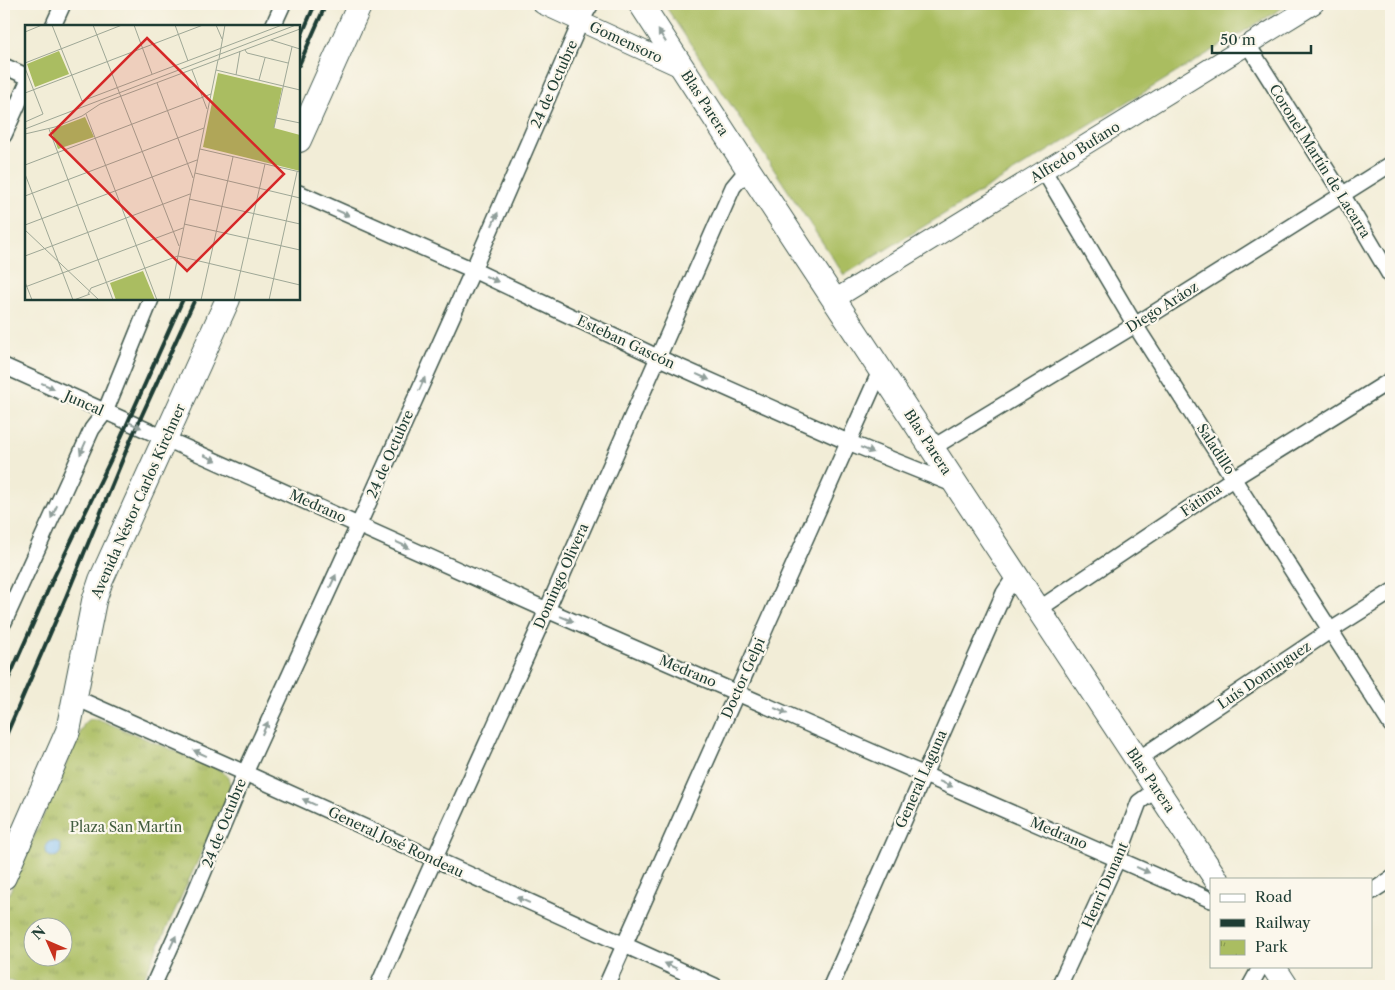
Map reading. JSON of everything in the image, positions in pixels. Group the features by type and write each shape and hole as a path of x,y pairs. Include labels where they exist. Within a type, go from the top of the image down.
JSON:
{"main road":[{"path":"300,138 360,4"},
{"name":"Blas Parera","path":"641,4 1215,878"},
{"name":"Avenida Néstor Carlos Kirchner","path":"4,877 68,731 94,601 101,580 228,300"},
{"path":"1274,968 1286,986"}],"street":[{"path":"53,25 63,4"},
{"path":"273,25 283,4"},
{"name":"Gomensoro","path":"542,4 682,68"},
{"name":"24 de Octubre","path":"153,986 194,895 245,773 473,270 581,21 591,4"},
{"name":"Alfredo Bufano","path":"835,299 1314,4"},
{"name":"Coronel Martín de Lacarra","path":"1248,45 1342,194 1391,277"},
{"path":"4,66 25,76"},
{"path":"4,135 25,88"},
{"name":"Diego Aráoz","path":"932,448 1135,325 1391,164"},
{"name":"Domingo Olivera","path":"378,986 433,859 547,610 656,357 733,187 748,169"},
{"name":"Saladillo","path":"1044,171 1135,325 1391,725"},
{"name":"Esteban Gascón","path":"300,193 473,270 656,357 848,442 956,486"},
{"path":"4,622 92,429 136,340 151,300"},
{"name":"Juncal","path":"4,366 166,438"},
{"name":"Doctor Gelpi","path":"606,986 881,369"},
{"name":"Fátima","path":"1039,609 1234,478 1391,380"},
{"name":"Medrano","path":"166,438 547,610 1210,900"},
{"name":"General Laguna","path":"830,986 1004,593 1016,575"},
{"name":"Luís Dominguez","path":"1137,760 1391,592"},
{"name":"General José Rondeau","path":"76,698 715,986"},
{"name":"Henri Dunant","path":"1059,986 1118,858 1139,802 1157,789"},
{"path":"1372,891 1391,880"},
{"path":"1250,986 1260,968"}],"green space":[{"path":"664,4 1289,4 844,275"},
{"name":"Plaza San Martín","path":"90,719 98,719 218,769 228,779 230,785 229,793 140,986 23,986 4,978 4,905 84,724"}],"water":[{"path":"53,841 61,849 53,857 45,849"}],"railway":[{"path":"300,39 315,4"},
{"path":"300,63 326,4"},
{"path":"4,689 52,581 114,453 183,300"},
{"path":"4,740 66,597 131,439 195,300"}]}
